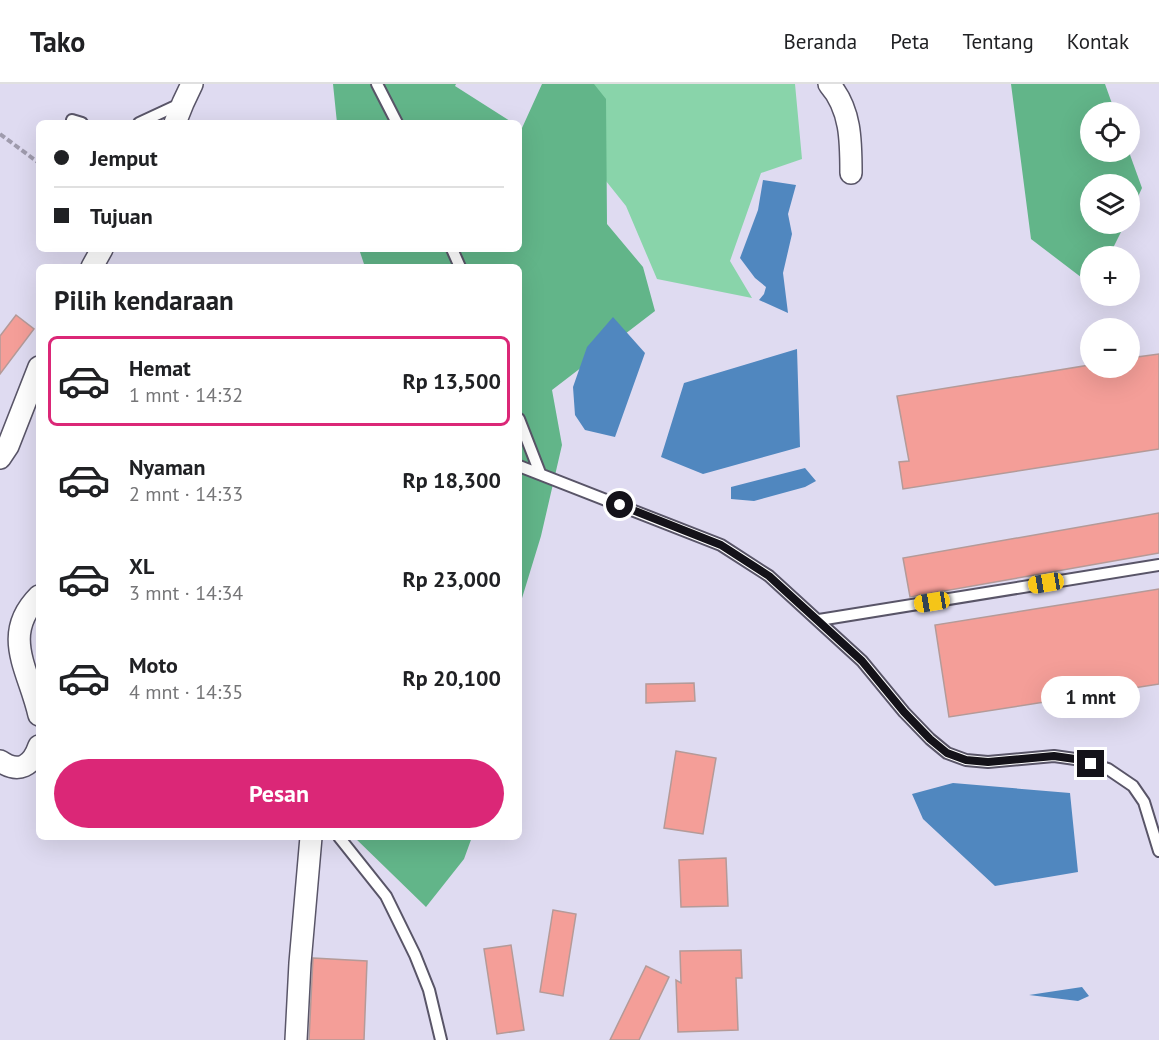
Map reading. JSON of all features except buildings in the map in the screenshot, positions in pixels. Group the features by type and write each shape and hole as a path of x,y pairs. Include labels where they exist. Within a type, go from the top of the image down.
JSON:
{"street":[{"path":"829,84 846,113 851,140 851,173"},
{"path":"176,120 187,93"},
{"path":"0,459 8,446 36,375"},
{"path":"36,599 24,614 19,626 18,641 20,657 36,698"},
{"path":"0,761 17,768 32,760 36,752"},
{"path":"296,1040 311,840"}],"lane":[{"path":"377,84 395,120"},
{"path":"144,120 187,93"},
{"path":"522,427 540,473"},
{"path":"522,467 721,545 769,576 862,661 904,712 947,753 966,760 988,762 1054,756 1075,759 1108,769 1133,786 1144,802 1159,851"},
{"path":"819,620 1159,565"},
{"path":"341,840 386,896 415,955 429,990 441,1040"}],"path":[{"path":"0,134 36,161"}],"green space":[{"path":"333,84 456,84 455,86 508,120 337,120"},
{"path":"542,84 594,84 606,99 607,224 643,267 655,311 552,390 562,445 541,536 522,598 522,264 364,264 360,252 522,252 522,128"},
{"path":"584,84 795,84 802,159 761,173 730,261 752,298 657,279 626,206 598,171"},
{"path":"1011,84 1105,84 1111,102 1080,102 1080,162 1133,162 1137,174 1080,174 1080,234 1120,234 1114,246 1080,246 1080,276 1031,239"},
{"path":"357,840 471,840 464,859 426,907"}],"water":[{"path":"763,180 796,185 788,214 792,234 783,273 788,313 759,300 766,287 755,278 740,258 758,210"},
{"path":"613,317 645,353 615,437 585,430 575,415 573,387 587,347"},
{"path":"797,349 800,447 703,474 661,457 684,383"},
{"path":"805,468 816,481 805,487 754,501 731,499 731,487"},
{"path":"953,783 1070,793 1078,872 995,886 923,819 912,794"},
{"path":"1082,987 1089,996 1078,1001 1029,995"}],"route":[{"path":"620,505 721,545 769,576 862,661 904,712 947,753 966,760 988,762 1054,756 1091,764"}]}
